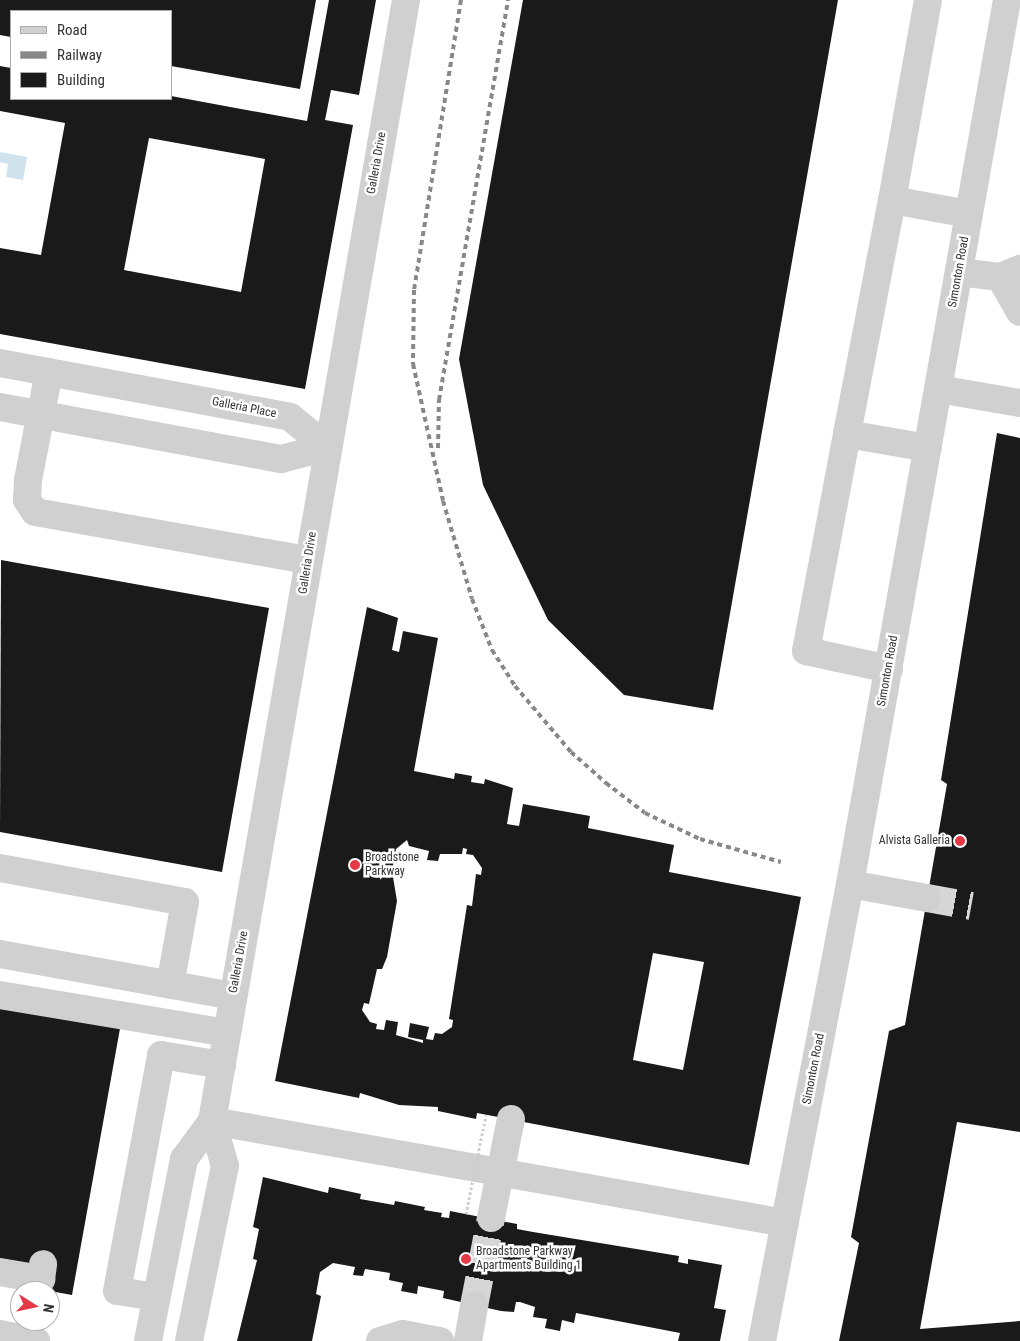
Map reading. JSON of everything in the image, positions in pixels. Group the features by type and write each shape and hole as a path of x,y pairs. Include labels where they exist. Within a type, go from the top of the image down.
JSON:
{"street":[{"path":"888,670 806,651 928,0"},
{"name":"Simonton Road","path":"762,1341 850,884 1007,0"},
{"name":"Galleria Drive","path":"189,1341 225,1166 212,1121 327,447 406,2"},
{"path":"892,200 969,214"},
{"path":"959,272 1010,273 1020,312"},
{"name":"Galleria Place","path":"0,363 290,417 327,447"},
{"path":"49,372 28,480 27,500 35,512 308,560"},
{"path":"938,388 1020,403"},
{"path":"0,407 281,459 327,447"},
{"path":"847,434 928,448"},
{"path":"0,868 185,902 170,984"},
{"path":"850,884 927,898"},
{"path":"0,954 233,996"},
{"path":"0,995 227,1033"},
{"path":"156,1297 117,1291 161,1055 222,1065"},
{"path":"479,1216 500,1172 498,1117"},
{"path":"212,1121 785,1223"},
{"name":"Galleria Drive","path":"148,1341 184,1159 212,1121"},
{"path":"0,1272 41,1279 43,1264"},
{"path":"468,1341 474,1306"},
{"path":"0,1334 36,1341"},
{"path":"380,1341 403,1334 440,1341"}],"path":[{"path":"479,1216 498,1117"}],"water":[{"path":"0,152 27,157 23,180 6,177 8,164 0,162"}],"building":[{"path":"0,0 316,0 300,89 172,66 172,10 10,10 10,37 0,35"},
{"path":"329,0 376,0 359,95 331,90 325,120 353,125 305,389 0,334 0,248 41,255 65,123 0,111 0,66 10,68 10,100 172,100 172,96 307,121","holes":["149,138 265,159 241,292 124,270"]},
{"path":"523,0 838,0 713,710 624,695 548,620 483,485 459,359"},
{"name":"Alvista Galleria","path":"997,433 1020,438 1020,1132 957,1122 920,1329 1020,1321 1020,1341 839,1341 859,1243 851,1237 889,1031 905,1025 947,784 941,780"},
{"path":"1,560 269,608 222,872 0,832"},
{"path":"367,607 398,618 392,650 399,652 403,631 438,638 414,771 454,779 455,773 472,776 471,782 484,784 485,779 513,788 507,824 519,826 523,804 590,816 588,828 674,845 669,872 801,897 749,1165 477,1113 476,1119 438,1111 438,1107 399,1105 360,1093 359,1098 275,1081","holes":["407,840 409,846 429,851 427,860 438,861 440,854 462,854 463,848 467,849 466,854 473,855 482,868 481,875 476,874 472,906 467,905 449,1019 453,1020 452,1027 442,1034 435,1033 433,1040 426,1039 429,1027 410,1023 408,1037 423,1040 423,1043 396,1035 398,1022 386,1020 384,1030 376,1029 377,1024 370,1022 362,1010 364,1003 369,1004 377,969 382,969 387,957 397,901 392,871 396,849","653,953 704,962 683,1070 633,1060"]},
{"path":"0,1001 121,1023 72,1295 60,1293 60,1281 13,1281 0,1266"},
{"name":"Broadstone Parkway Apartments Building 1","path":"263,1177 328,1193 329,1187 361,1194 360,1199 394,1205 395,1201 425,1207 424,1210 442,1213 441,1217 449,1218 450,1211 517,1224 517,1229 679,1256 678,1262 688,1264 688,1259 722,1265 714,1308 726,1310 720,1341 678,1341 680,1333 576,1313 574,1323 562,1320 560,1331 545,1328 547,1319 533,1317 535,1307 520,1302 516,1302 514,1312 501,1311 443,1298 444,1291 418,1286 417,1294 401,1291 403,1283 389,1280 390,1273 365,1269 363,1276 353,1275 355,1267 333,1263 320,1272 316,1294 321,1296 312,1341 237,1341 257,1260 253,1259 259,1229 253,1227"}],"tunnel":[{"path":"927,898 971,906"},
{"path":"474,1306 491,1218"}],"railway":[{"path":"461,0 414,290 413,364 443,501 472,599 492,650 515,686 571,752 606,783 645,813 700,839 781,862"},
{"path":"438,448 439,400 508,0"}],"place":[{"name":"Alvista Galleria","path":"960,841"},
{"name":"Broadstone Parkway","path":"355,865"},
{"name":"Broadstone Parkway Apartments Building 1","path":"466,1259"}]}
